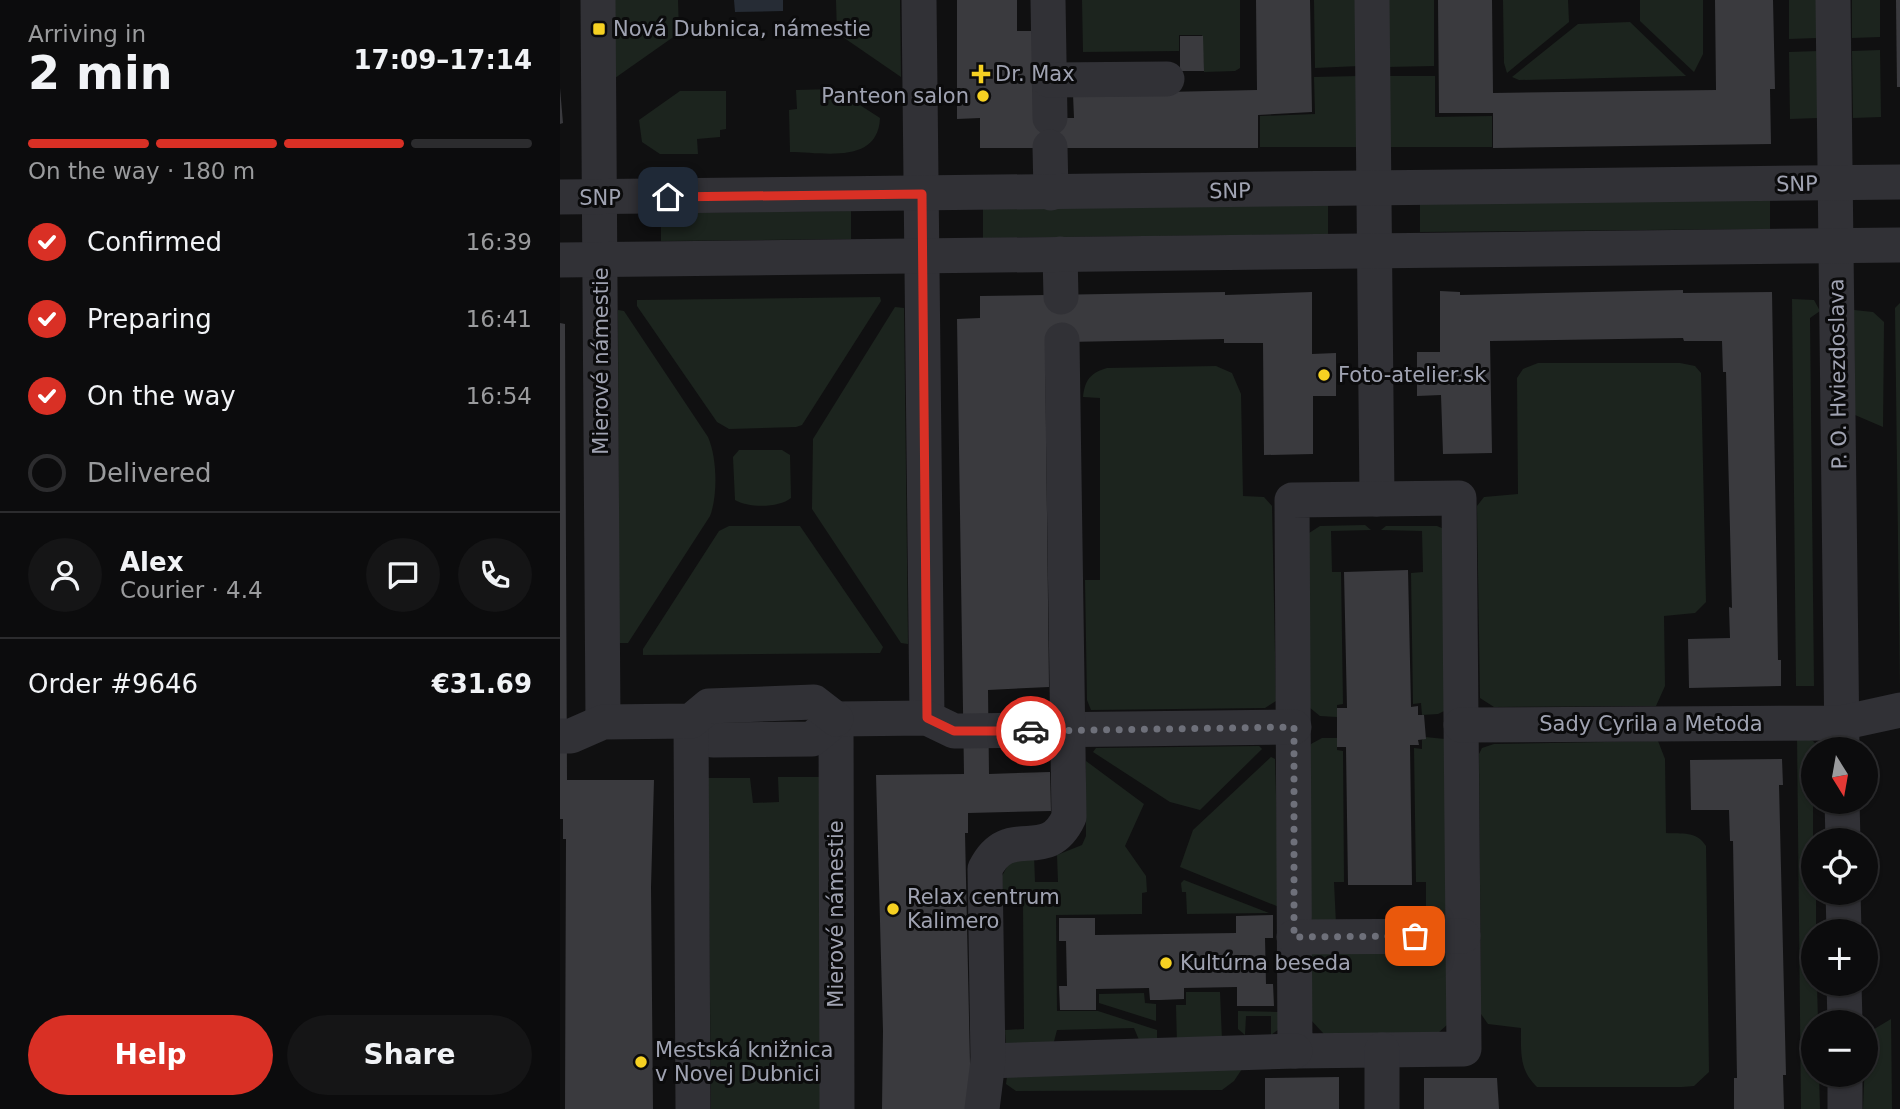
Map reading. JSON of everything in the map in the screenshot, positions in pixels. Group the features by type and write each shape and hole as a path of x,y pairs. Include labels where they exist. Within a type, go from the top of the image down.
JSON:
{"street":[{"name":"Mierové námestie","path":"598,0 603,722"},
{"path":"919,0 927,718"},
{"path":"1048,0 1051,193"},
{"path":"1372,0 1372,250 1377,499"},
{"name":"P. O. Hviezdoslava","path":"1833,0 1842,736"},
{"path":"1049,80 1167,79"},
{"name":"SNP","path":"560,197 1900,182"},
{"path":"560,260 1900,246"},
{"path":"1060,254 1061,297"},
{"path":"982,1109 988,1061 985,869 992,855 1006,845 1051,842 1062,832 1069,817 1070,731 1062,340"},
{"path":"988,1061 1295,1051 1464,1049 1459,498 1292,500 1295,1051"},
{"path":"563,736 603,722 691,721 709,706 814,702 836,719 927,718 954,731 1294,727"},
{"name":"Sady Cyrila a Metoda","path":"1461,725 1842,736 1900,710"},
{"name":"Mierové námestie","path":"836,719 837,1109"},
{"path":"691,721 693,1109"},
{"path":"1294,937 1463,936"},
{"path":"1382,1050 1382,1109"},
{"path":"1845,1087 1845,1109"}],"shaded area":[{"path":"614,0 678,0 679,33 615,78"},
{"path":"734,0 783,0 783,11 735,12"},
{"path":"836,0 900,0 901,77 837,33"},
{"path":"1082,0 1240,0 1240,68 1235,71 1204,72 1202,35 1179,35 1179,51 1083,52"},
{"path":"1314,0 1358,0 1359,66 1315,68"},
{"path":"1386,0 1434,0 1434,66 1387,67"},
{"path":"1503,0 1568,0 1569,22 1507,73 1504,63"},
{"path":"1640,0 1703,0 1703,54 1694,72 1640,21"},
{"path":"1789,0 1817,0 1817,38 1789,39"},
{"path":"1852,0 1880,0 1880,37 1852,38"},
{"path":"1630,22 1686,76 1519,80 1512,77 1578,24"},
{"path":"1880,50 1881,117 1853,118 1852,51"},
{"path":"1818,51 1818,118 1790,119 1789,52"},
{"path":"1358,76 1357,147 1260,147 1260,116 1315,114 1314,77"},
{"path":"1387,76 1435,76 1435,117 1492,116 1492,147 1390,147"},
{"path":"835,89 880,118 877,133 870,143 847,153 790,152 789,110 797,109 796,90"},
{"path":"680,91 726,91 726,129 720,130 720,137 697,139 698,154 660,154 642,142 639,120"},
{"path":"1770,200 1770,229 1420,232 1420,203"},
{"path":"1328,205 1328,234 983,238 983,208"},
{"path":"851,211 851,239 661,241 661,213"},
{"path":"880,297 881,301 802,425 796,427 729,429 717,422 637,306 637,300"},
{"path":"1792,299 1814,300 1820,311 1810,318 1814,686 1796,686"},
{"path":"1900,303 1900,691 1895,308"},
{"path":"895,307 904,308 908,644 901,643 812,509 813,439"},
{"path":"618,310 624,311 708,437 715,476 710,516 628,643 619,643"},
{"path":"1854,310 1873,312 1884,322 1883,427 1855,415"},
{"path":"1538,363 1680,363 1695,366 1701,373 1706,602 1695,613 1664,616 1665,686 1656,706 1494,707 1480,698 1477,506 1484,497 1518,494 1517,378 1523,369"},
{"path":"1216,366 1232,373 1241,394 1243,496 1264,497 1272,506 1276,701 1265,708 1091,710 1087,700 1085,580 1100,580 1100,398 1083,397 1085,386 1092,375 1107,368"},
{"path":"739,450 782,450 790,455 791,498 779,504 763,506 735,500 733,457"},
{"path":"1365,525 1371,530 1331,531 1332,572 1341,572 1343,704 1337,705 1337,717 1320,716 1309,707 1306,535 1320,526"},
{"path":"729,526 800,526 883,647 880,653 643,655 643,649 719,531"},
{"path":"1386,526 1437,526 1444,529 1446,710 1438,714 1422,715 1421,703 1413,704 1411,573 1423,572 1422,531 1381,530"},
{"path":"1797,735 1802,737 1801,814 1813,814 1813,828 1801,828 1801,905 1816,905 1816,919 1801,919 1801,996 1817,996 1818,1010 1801,1010 1801,1087 1819,1087 1820,1109 1801,1109"},
{"path":"1425,737 1445,739 1449,745 1450,920 1437,927 1317,928 1309,914 1308,756 1311,744 1322,738 1337,738 1337,750 1343,751 1344,882 1334,882 1336,924 1426,925 1426,882 1416,882 1414,748 1422,749 1422,740"},
{"path":"1658,741 1665,759 1666,833 1694,836 1706,846 1709,1072 1694,1086 1537,1087 1524,1067 1521,1028 1488,1024 1481,1014 1479,754 1482,748 1494,744"},
{"path":"1259,746 1262,749 1200,810 1170,802 1093,752 1096,748"},
{"path":"1271,757 1275,759 1279,907 1180,867 1193,830"},
{"path":"1086,761 1144,804 1125,846 1146,876 1147,892 1142,893 1142,914 1056,915 1057,1011 1098,1011 1157,1030 1157,1044 1142,1047 1134,1028 1057,1030 1052,1049 1006,1044 1005,1030 1024,1029 1023,904 1003,904 1002,876 1009,863 1034,855 1035,882 1058,882 1057,855 1082,845 1086,836"},
{"path":"778,777 820,777 824,1109 711,1109 708,778 750,778 753,803 779,802"},
{"path":"1184,880 1269,913 1187,914 1186,892 1182,892 1181,883"},
{"path":"1312,948 1450,950 1448,1024 1438,1033 1324,1034 1310,1019"},
{"path":"1186,992 1220,992 1222,1040 1177,1045 1176,1005 1186,1005"},
{"path":"1144,993 1145,1003 1156,1004 1156,1021 1099,1003 1099,994"},
{"path":"1238,1011 1279,1012 1279,1029 1271,1035 1271,1016 1246,1016 1245,1035 1238,1029"},
{"path":"1891,1019 1892,1109 1863,1109 1864,1087 1878,1087 1878,1027"},
{"path":"1242,1069 1234,1081 1222,1090 1016,1091 1006,1084 1007,1077"}],"building":[{"path":"957,0 1017,0 1017,31 1032,31 1050,118 1074,118 1073,94 1257,90 1256,0 1310,0 1312,112 1258,115 1258,148 980,148 980,118 957,119"},
{"path":"1438,0 1492,0 1493,93 1716,90 1715,0 1773,0 1775,89 1770,89 1771,144 1493,148 1493,113 1439,113"},
{"path":"1896,0 1900,0 1900,87 1897,87"},
{"path":"1180,36 1203,36 1204,71 1180,71"},
{"path":"560,88 563,123 560,124"},
{"path":"1683,290 1683,293 1772,292 1778,660 1781,660 1781,686 1689,688 1688,639 1730,638 1729,607 1732,608 1726,372 1723,372 1722,341 1684,341 1683,338 1490,341 1492,453 1443,454 1441,395 1417,396 1417,352 1440,352 1440,291 1460,292 1460,295"},
{"path":"1225,292 1225,295 1312,292 1312,354 1336,353 1336,396 1313,396 1313,454 1264,455 1263,343 1224,343 1224,339 1066,342 1045,340 1049,687 988,690 989,774 1050,772 1051,811 968,813 968,833 965,833 971,1109 882,1109 883,1031 876,775 964,774 957,319 980,318 980,296"},
{"path":"560,323 565,324 567,780 654,780 651,887 653,1109 565,1109 566,839 563,839 563,819 560,819"},
{"path":"1408,570 1411,707 1418,706 1418,715 1424,715 1426,739 1418,740 1419,745 1410,745 1412,885 1348,885 1346,747 1337,747 1337,708 1347,708 1344,572"},
{"path":"1782,759 1783,785 1779,785 1786,1075 1783,1075 1784,1109 1734,1109 1734,1078 1737,1078 1733,841 1730,841 1729,810 1691,810 1690,760"},
{"name":"Kultúrna beseda","path":"1273,915 1273,938 1265,938 1266,984 1273,984 1274,1006 1237,1006 1237,987 1184,988 1184,999 1160,1000 1150,1000 1149,988 1096,989 1096,1010 1060,1010 1059,986 1067,986 1066,941 1059,941 1059,918 1095,918 1095,935 1236,933 1236,916"},
{"path":"1339,1077 1339,1109 1265,1109 1265,1078"},
{"path":"1424,1078 1497,1078 1499,1109 1424,1109"}],"way so far":[{"path":"1031,731 1294,727 1294,937 1415,936"}],"place":[{"name":"Nová Dubnica, námestie","path":"599,29"},
{"name":"Dr. Max","path":"981,74"},
{"name":"Panteon salon","path":"983,96"},
{"name":"Foto-atelier.sk","path":"1324,375"},
{"name":"Relax centrum Kalimero","path":"893,909"},
{"name":"Kultúrna beseda","path":"1166,963"},
{"name":"Mestská knižnica v Novej Dubnici","path":"641,1062"}],"route":[{"path":"668,197 922,194 927,718 954,731 1031,731"}]}
